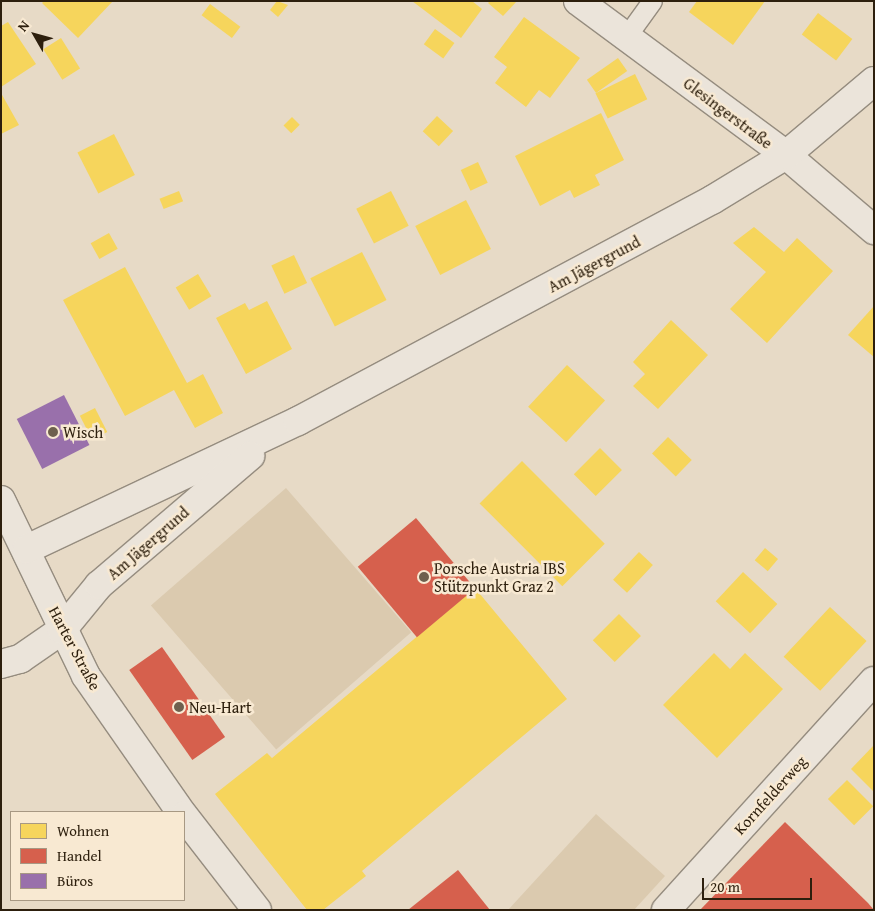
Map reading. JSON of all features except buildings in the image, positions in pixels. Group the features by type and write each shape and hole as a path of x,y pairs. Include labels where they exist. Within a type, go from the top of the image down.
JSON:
{"main road":[{"name":"Glesingerstraße","path":"578,1 786,155 874,230"},
{"name":"Am Jägergrund","path":"27,549 298,421 712,200 786,155 874,81"},
{"name":"Am Jägergrund","path":"1,664 20,659 62,630 99,586 233,468 298,421"},
{"name":"Harter Straße","path":"1,500 27,549 62,630 86,676 180,811"},
{"name":"Kornfelderweg","path":"666,910 874,681"},
{"path":"185,817 258,910"}],"lane":[{"path":"626,37 652,1"}],"shaded area":[{"path":"286,488 411,632 276,750 151,605"},
{"path":"596,814 665,876 634,910 508,910"}],"place":[{"name":"Wisch","path":"53,432"},
{"name":"Porsche Austria IBS Stützpunkt Graz 2","path":"424,577"},
{"name":"Neu-Hart","path":"179,707"}]}
